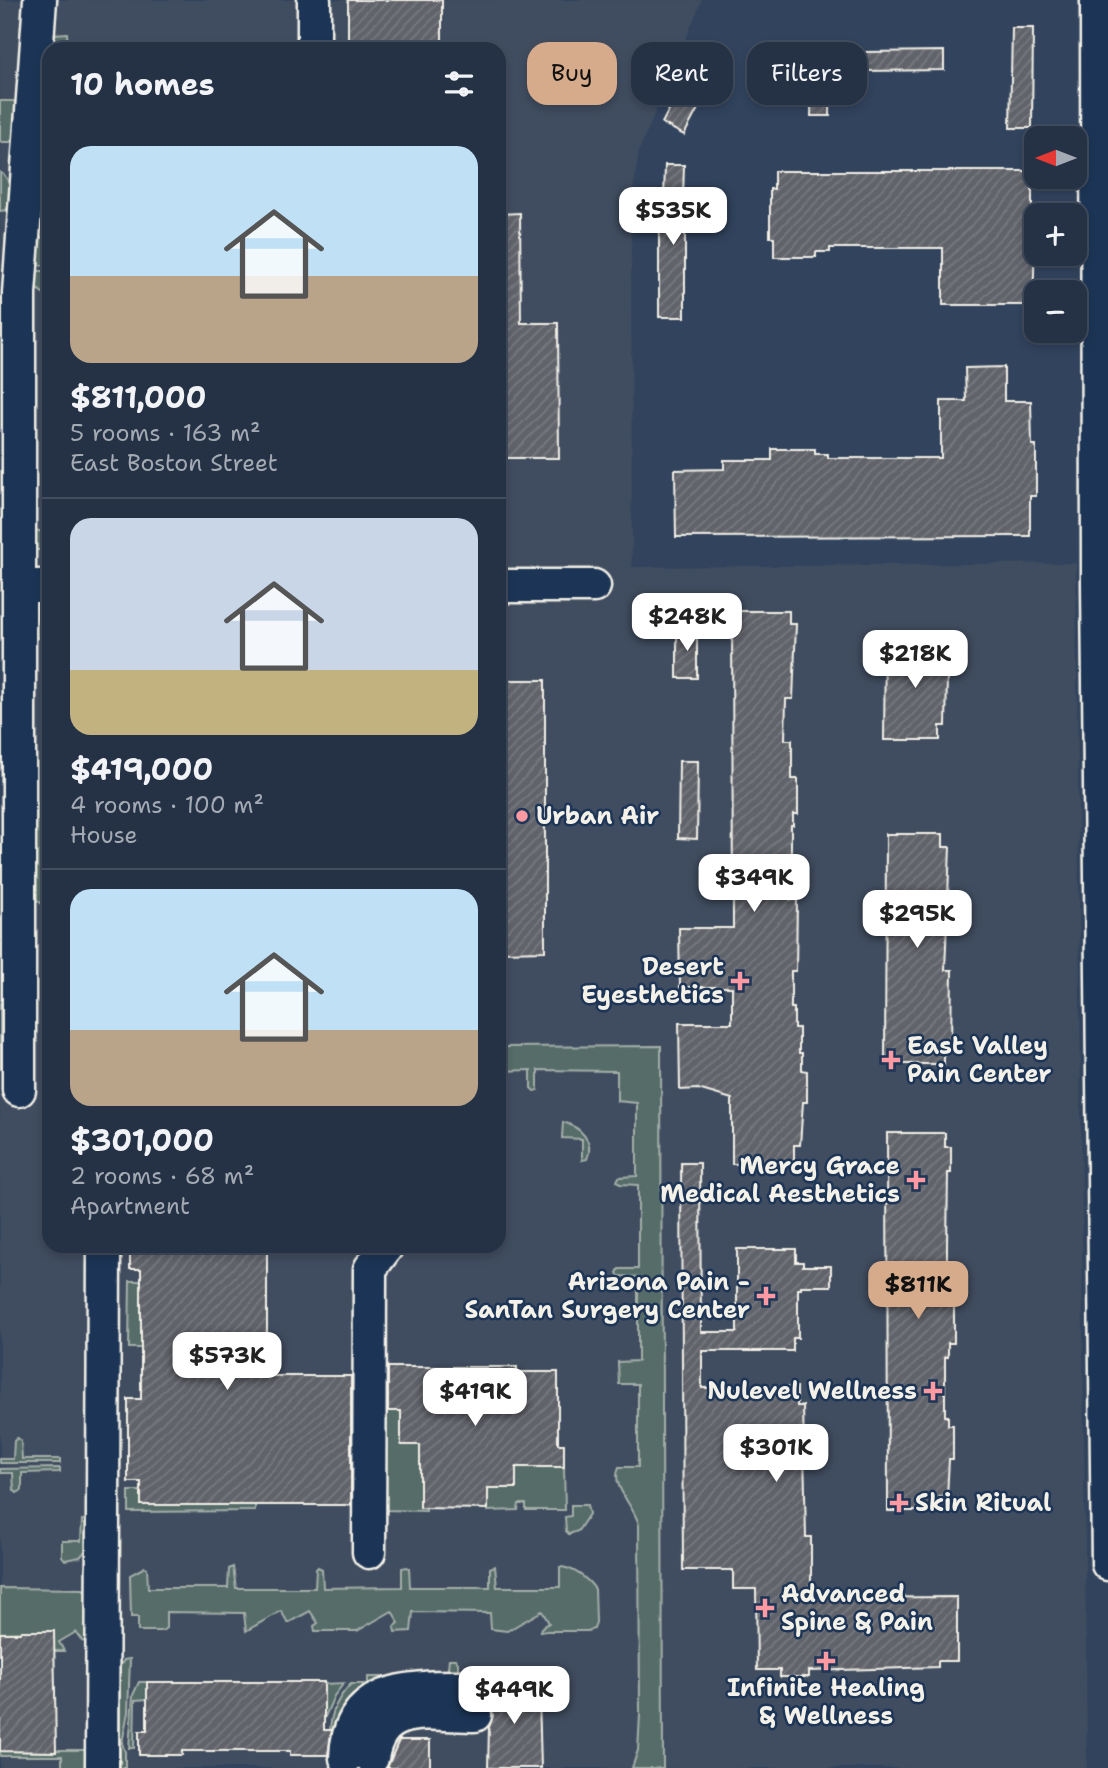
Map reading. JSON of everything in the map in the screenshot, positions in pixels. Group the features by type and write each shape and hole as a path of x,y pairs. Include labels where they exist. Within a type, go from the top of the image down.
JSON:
{"street":[{"path":"19,1090 10,851 35,586 10,436 40,0"},
{"path":"314,0 314,42"},
{"path":"1097,0 1098,584 1106,785 1108,1564"},
{"path":"506,586 594,586"},
{"path":"102,1768 104,1253"},
{"path":"369,1552 370,1269 382,1253"},
{"path":"359,1758 375,1741 384,1726 398,1717 475,1701"}],"shaded area":[{"path":"0,0 702,0 684,42 631,42 631,105 658,105 639,151 631,207 632,567 1076,563 1087,1768 0,1768"}],"green space":[{"path":"67,33 68,42 52,42 54,34"},
{"path":"0,101 17,103 15,138 10,142 0,142"},
{"path":"0,172 9,183 10,192 9,206 0,211"},
{"path":"39,237 42,237 42,265 34,265"},
{"path":"33,271 42,271 42,292 36,287"},
{"path":"34,531 42,532 42,555 40,550 32,550"},
{"path":"42,604 42,638 34,638 33,620"},
{"path":"42,802 42,904 34,894 34,804"},
{"path":"6,995 3,1065 0,1068 0,1003 3,1004"},
{"path":"661,1046 663,1768 632,1768 638,1750 640,1715 639,1525 620,1489 617,1474 619,1467 638,1467 638,1384 619,1384 618,1362 638,1361 638,1277 619,1276 617,1273 619,1269 638,1269 638,1185 620,1184 617,1181 619,1177 637,1176 637,1103 617,1101 617,1071 538,1070 538,1090 534,1091 531,1088 531,1070 506,1071 506,1047"},
{"path":"563,1122 575,1127 584,1136 589,1146 587,1159 582,1160 582,1139 562,1138"},
{"path":"130,1281 141,1281 141,1348 129,1348"},
{"path":"385,1411 401,1411 401,1445 420,1445 420,1508 426,1508 426,1511 384,1510"},
{"path":"17,1438 21,1441 22,1459 60,1459 60,1463 0,1463 0,1459 13,1459 14,1441"},
{"path":"516,1458 545,1467 564,1467 565,1510 526,1510 526,1504 519,1504 518,1510 488,1511 488,1488 516,1488"},
{"path":"60,1468 60,1472 22,1473 22,1490 17,1493 14,1490 13,1473 0,1473 0,1469"},
{"path":"129,1491 141,1491 141,1505 255,1505 255,1511 129,1512"},
{"path":"571,1505 587,1505 589,1514 578,1531 569,1534 566,1531 565,1517 571,1516"},
{"path":"82,1520 88,1520 88,1548 80,1557 65,1560 62,1556 62,1541 81,1541"},
{"path":"495,1566 497,1587 560,1587 560,1567 579,1574 595,1589 594,1629 540,1631 549,1623 542,1611 507,1631 491,1629 490,1613 413,1612 411,1631 395,1632 394,1627 399,1623 392,1611 357,1631 315,1631 314,1626 318,1623 310,1611 288,1623 281,1611 246,1631 244,1613 166,1612 166,1628 162,1631 138,1631 138,1617 131,1617 130,1575 145,1567 148,1588 228,1588 229,1569 233,1567 236,1588 315,1588 318,1567 322,1569 323,1588 402,1587 402,1568 407,1567 410,1587 490,1587 490,1568"},
{"path":"0,1588 83,1589 88,1595 86,1642 82,1641 76,1632 59,1642 64,1651 54,1651 54,1631 0,1633"},
{"path":"130,1659 128,1712 122,1743 125,1768 120,1768 120,1666 124,1660"},
{"path":"449,1659 455,1659 458,1663 458,1678 339,1768 333,1768 334,1730 330,1730 332,1717 339,1699 351,1684 368,1684 368,1677 447,1677"},
{"path":"139,1682 147,1682 147,1699 135,1700 134,1748 129,1748 133,1695"},
{"path":"344,1683 334,1696 324,1719 324,1684"},
{"path":"85,1750 88,1759 85,1768 62,1768 62,1756 0,1756 0,1751"}],"building":[{"path":"348,0 442,0 442,42 348,42"},
{"path":"1012,28 1033,28 1032,126 1010,128"},
{"path":"944,51 944,70 867,71 867,52"},
{"path":"671,105 700,105 684,135 662,123"},
{"path":"811,105 830,105 830,116 811,116"},
{"path":"665,165 684,165 682,232 685,232 685,317 659,317 659,232 663,232"},
{"path":"774,171 1024,171 1024,189 1032,189 1032,203 1024,203 1024,266 1034,266 1034,280 1024,280 1024,305 943,305 943,248 830,248 830,252 816,252 816,257 774,257 774,237 770,237 770,189 774,189"},
{"path":"520,213 521,323 558,323 559,458 506,458 506,214"},
{"path":"1004,367 1004,401 1031,401 1032,445 1036,445 1036,496 1030,496 1030,536 676,537 675,470 724,469 724,460 772,460 772,449 815,449 815,454 828,454 828,458 941,458 941,401 966,401 965,368"},
{"path":"732,611 789,611 789,624 796,624 793,699 786,699 785,740 792,740 792,779 798,779 798,814 793,814 791,825 791,900 797,900 796,971 791,971 791,1008 794,1008 794,1028 799,1028 802,1070 807,1071 807,1102 803,1102 800,1145 794,1145 794,1164 732,1164 732,1099 698,1089 680,1090 679,1023 732,1023 732,987 680,987 679,928 733,928"},
{"path":"677,629 697,629 697,678 677,678"},
{"path":"885,640 941,640 941,655 947,655 947,677 946,726 940,726 940,740 884,740"},
{"name":"Urban Air","path":"506,680 545,680 545,951 506,952"},
{"path":"679,761 698,761 697,839 678,838"},
{"path":"886,834 943,834 943,847 950,847 945,970 952,970 951,1049 944,1049 944,1064 885,1064"},
{"path":"887,1133 945,1133 945,1147 951,1147 951,1173 948,1173 947,1263 954,1263 954,1343 948,1343 948,1357 945,1357 945,1416 948,1416 948,1425 953,1425 953,1459 949,1459 947,1497 940,1497 940,1511 888,1511"},
{"path":"681,1163 700,1163 701,1332 737,1332 737,1249 796,1249 796,1262 803,1262 803,1266 831,1266 831,1286 801,1286 801,1289 798,1289 798,1338 793,1338 793,1351 702,1351 702,1388 797,1387 797,1406 803,1406 806,1537 811,1537 811,1598 957,1597 957,1661 938,1661 938,1667 809,1671 809,1677 780,1677 780,1670 757,1670 756,1589 733,1589 733,1570 683,1570"},
{"path":"130,1253 267,1253 267,1376 351,1376 351,1505 141,1505 141,1482 128,1482 128,1399 141,1399 141,1269 130,1269"},
{"path":"388,1367 517,1367 517,1372 558,1372 558,1444 564,1444 564,1467 516,1467 516,1488 488,1488 488,1509 420,1508 420,1445 401,1445 401,1411 388,1411"},
{"path":"54,1631 56,1752 0,1751 0,1633"},
{"path":"489,1675 521,1675 521,1695 539,1695 541,1768 488,1768 489,1727 493,1715 489,1699 494,1688"},
{"path":"147,1682 324,1682 324,1730 332,1730 328,1755 290,1755 290,1751 182,1751 182,1755 139,1755 139,1731 147,1731"},
{"path":"399,1740 430,1740 430,1768 387,1768"}],"place":[{"name":"Urban Air","path":"522,816"},
{"name":"Desert Eyesthetics","path":"740,981"},
{"name":"East Valley Pain Center","path":"891,1060"},
{"name":"Mercy Grace Medical Aesthetics","path":"916,1180"},
{"name":"Arizona Pain - SanTan Surgery Center","path":"766,1296"},
{"name":"Nulevel Wellness","path":"933,1391"},
{"name":"Skin Ritual","path":"899,1503"},
{"name":"Advanced Spine & Pain","path":"765,1608"},
{"name":"Infinite Healing & Wellness","path":"826,1661"}]}
